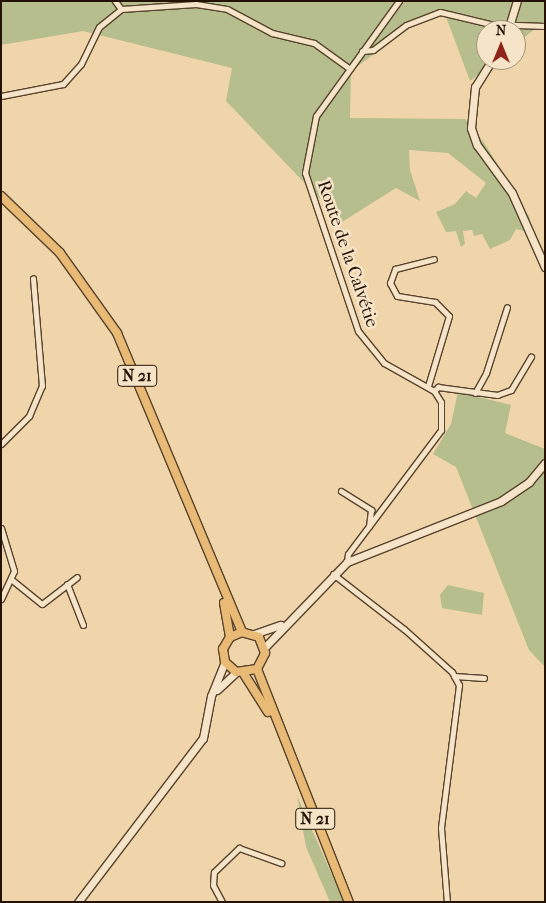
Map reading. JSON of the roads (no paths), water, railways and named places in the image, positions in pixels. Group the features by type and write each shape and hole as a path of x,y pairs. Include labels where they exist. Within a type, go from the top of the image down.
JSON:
{"main road":[{"path":"511,20 517,1"},
{"path":"486,70 475,88 471,128 477,145 512,193 545,267"},
{"name":"N 21","path":"1,196 60,253 117,333 152,408 242,632"},
{"path":"211,696 240,673 257,669 264,659 265,647 305,607 332,574 347,562 500,501 529,482 545,463"},
{"name":"N 21","path":"222,586 230,637"},
{"path":"78,902 203,738 211,696 225,662 223,649 230,637 242,632 254,634 267,632 305,607"},
{"path":"254,634 265,647"},
{"path":"225,662 240,673"},
{"name":"N 21","path":"257,669 281,736 349,902"},
{"name":"N 21","path":"240,673 281,736"}],"street":[{"path":"115,1 121,10"},
{"name":"Route de la Calvétie","path":"399,1 316,116 306,147 307,190 365,344 384,363 434,391"},
{"path":"1,96 63,84 81,64 99,28 121,10 196,4 227,9 272,33 314,43 350,69"},
{"path":"362,51 373,50 406,25 440,12 477,20"},
{"path":"526,27 545,26"},
{"path":"428,386 449,316 435,302 397,296 390,283 395,269 434,258"},
{"path":"1,444 29,416 42,386 33,278"},
{"path":"475,393 486,373 507,307"},
{"path":"347,562 348,554 441,430 441,402 434,391 438,387 497,395 511,390 531,357"},
{"path":"341,491 371,510 370,527"},
{"path":"1,528 12,556 12,580 1,599"},
{"path":"332,574 378,607 454,676 459,701 440,840 447,902"},
{"path":"12,580 42,604 76,577"},
{"path":"67,584 83,625"},
{"path":"454,676 484,678"},
{"path":"222,902 213,886 214,872 239,848 281,863"}]}
